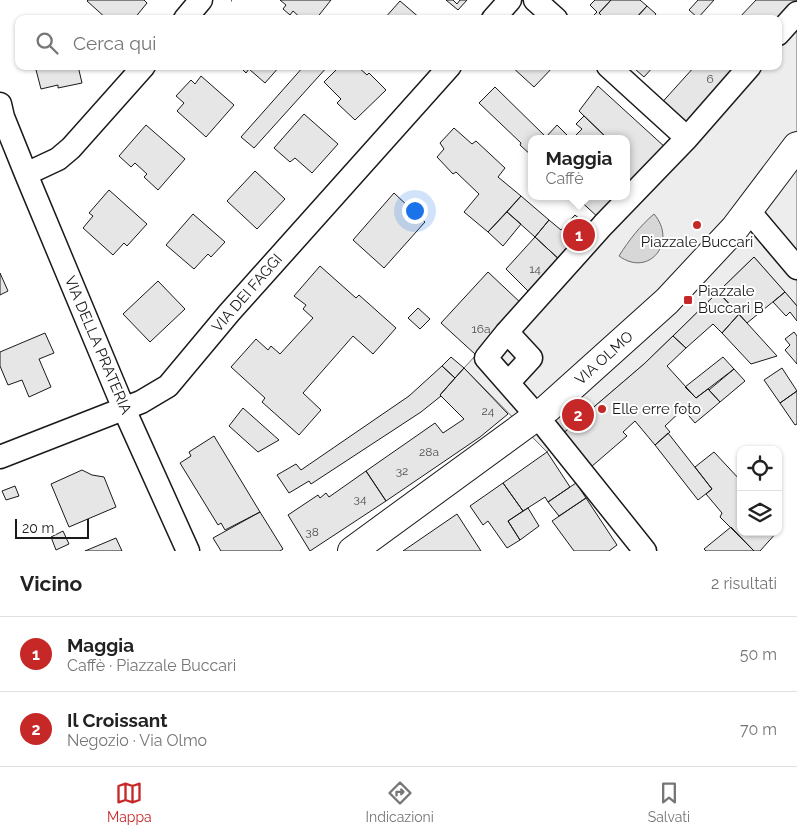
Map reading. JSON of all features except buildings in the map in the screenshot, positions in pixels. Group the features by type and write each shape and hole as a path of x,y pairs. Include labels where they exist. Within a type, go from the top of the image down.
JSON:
{"street":[{"path":"188,15 201,0"},
{"path":"497,15 510,0"},
{"path":"535,0 552,15"},
{"path":"782,30 797,13"},
{"path":"26,174 58,159 71,148 140,70"},
{"name":"VIA DEI FAGGI","path":"0,457 141,402 168,386 229,313 446,70"},
{"path":"612,70 687,138"},
{"path":"630,197 687,138 746,70"},
{"name":"VIA DELLA PRATERIA","path":"0,104 6,140 26,174 124,409 188,551"},
{"name":"VIA OLMO","path":"352,551 548,408 667,301 734,228 797,146"},
{"path":"627,200 507,332 486,358 537,416 645,551"},
{"path":"748,210 797,268"},
{"path":"507,332 531,358 508,383"}],"shaded area":[{"name":"Piazzale Buccari","path":"797,6 797,306 754,257 644,364 560,436 547,452 464,368 619,200 630,200 630,188 738,70 782,70 782,22"},
{"path":"654,214 661,225 663,235 657,254 650,260 640,263 630,262 619,256 644,223"}],"place":[{"name":"Piazzale Buccari","path":"697,225"},
{"name":"Maggia","path":"579,235"},
{"name":"Piazzale Buccari B","path":"688,300"},
{"name":"Elle erre foto","path":"602,409"},
{"name":"Il Croissant","path":"578,415"}]}
